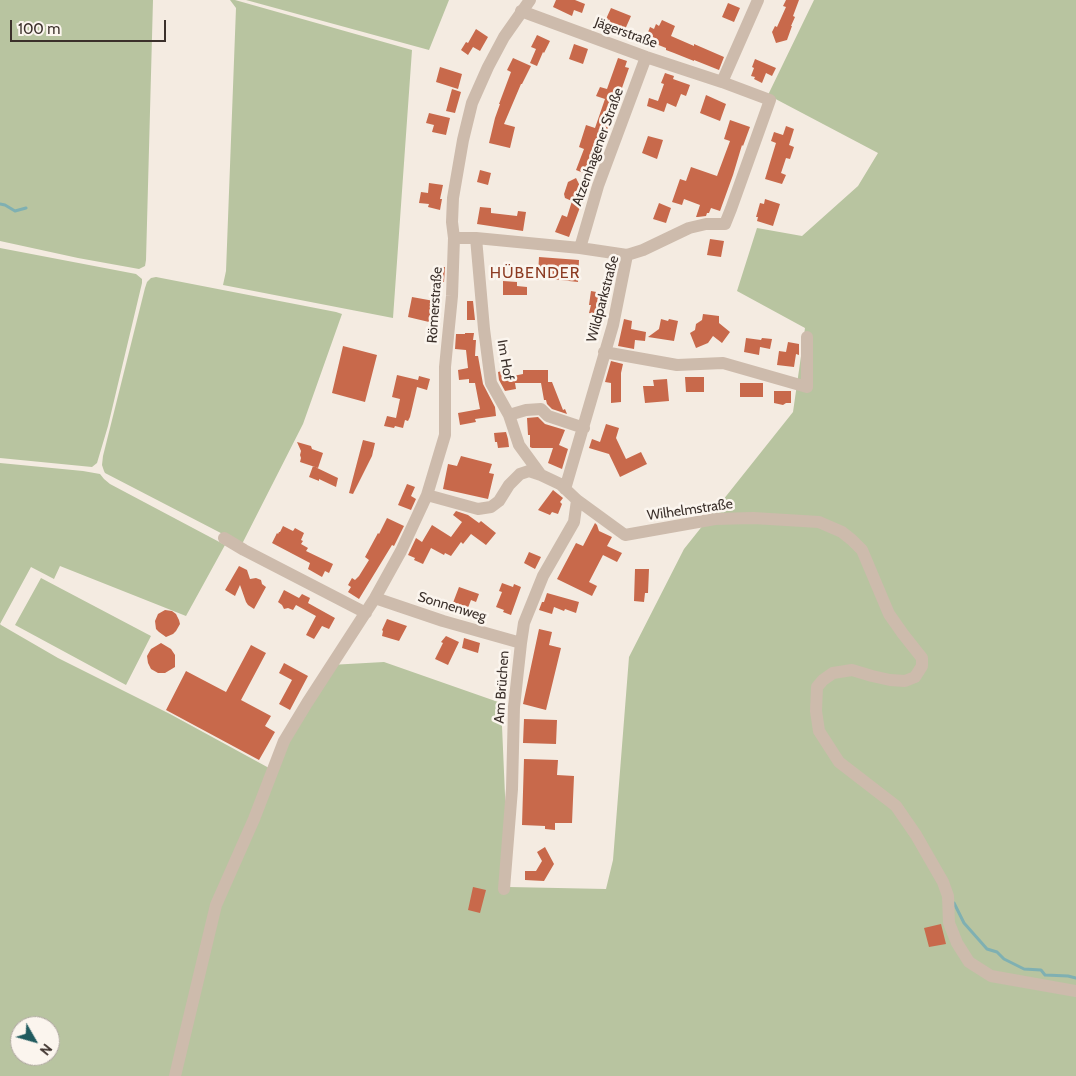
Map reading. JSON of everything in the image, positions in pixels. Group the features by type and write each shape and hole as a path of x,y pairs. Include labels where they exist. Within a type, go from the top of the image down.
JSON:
{"street":[{"name":"Römerstraße","path":"175,1076 216,905 254,819 284,741 375,598 402,551 427,495 445,435 445,368 452,296 454,238 452,222 453,198 464,140 472,103 492,60 504,37 530,0"},
{"path":"722,82 758,0"},
{"name":"Jägerstraße","path":"521,11 770,100"},
{"name":"Atzenhagener Straße","path":"580,248 598,186 646,57"},
{"name":"Wildparkstraße","path":"565,489 613,325 627,255 643,250 689,228 706,224 725,224 770,100"},
{"path":"454,238 476,238 580,248 627,255"},
{"name":"Im Hof","path":"476,238 491,383 509,415 518,445 541,475"},
{"path":"604,352 677,365 723,363 807,387 807,337"},
{"path":"509,415 526,410 541,409 548,416 584,428"},
{"path":"427,495 478,509 491,507 499,501 509,485 520,474 529,471 541,475"},
{"name":"Wilhelmstraße","path":"541,475 560,484 625,535 715,519 753,518 819,522 842,532 852,540 862,550 889,614 922,658 922,666 915,677 905,680 881,678 852,670 833,673 823,680 818,687 816,711 819,731 839,762 896,806 916,835 943,882 948,896 949,923 957,943 970,962 992,976 1076,991"},
{"name":"Am Brüchen","path":"504,889 512,789 514,707 524,624 543,576 574,522 578,500"},
{"path":"224,538 366,613"},
{"name":"Sonnenweg","path":"375,598 443,621 521,643"}],"green space":[{"path":"0,0 153,0 145,266 139,269 0,241"},
{"path":"230,0 412,50 393,318 223,285 226,271 236,8"},
{"path":"246,0 449,0 429,50"},
{"path":"814,0 1076,0 1076,1076 0,1076 0,624 58,658 170,714 269,768 330,665 384,662 501,703 509,887 606,889 613,860 629,657 684,549 793,412 805,328 737,291 757,228 802,236 858,186 878,153 768,95"},
{"path":"0,248 136,274 142,279 108,426 97,463 92,467 0,458"},
{"path":"156,277 342,314 303,424 242,544 105,473 102,465 145,288 151,278"},
{"path":"0,463 100,474 110,484 225,545 186,616 60,566 54,579 31,567 0,624"},
{"path":"41,578 151,636 126,685 15,625"}],"building":[{"path":"556,0 575,0 585,4 582,13 574,10 572,16 553,7"},
{"path":"786,0 799,0 787,40 776,43 772,32 775,26 777,27 786,7 783,6"},
{"path":"728,3 740,8 734,22 722,17"},
{"path":"611,8 631,16 623,34 607,28 610,20 606,19"},
{"path":"662,20 675,26 671,36 724,57 719,70 666,50 666,48 656,44 657,39 647,35 650,27 654,29 656,24 659,26"},
{"path":"476,29 488,37 480,51 473,47 468,55 461,50 466,42 468,43"},
{"path":"537,35 550,41 537,66 530,63 536,49 531,47"},
{"path":"574,44 588,49 583,64 569,59"},
{"path":"513,58 531,66 504,124 515,127 510,148 489,143 499,104 511,72 507,70"},
{"path":"618,58 627,61 625,67 629,68 591,176 576,170 584,149 579,147 586,125 595,128 605,99 596,96 600,87 607,89"},
{"path":"755,59 776,68 772,76 766,73 762,83 751,76"},
{"path":"440,67 462,74 458,89 436,82"},
{"path":"665,73 674,76 673,79 690,85 686,96 681,94 676,107 667,103 664,112 647,106 649,98 658,101 664,84 661,83"},
{"path":"452,89 461,92 455,113 446,111"},
{"path":"706,95 726,104 720,121 700,113"},
{"path":"429,113 450,118 446,135 432,132 434,125 426,123"},
{"path":"730,120 750,127 720,211 711,208 706,216 696,217 700,205 684,199 682,205 672,202 680,179 686,181 691,167 717,176 730,141 724,139"},
{"path":"786,126 794,129 789,145 794,147 790,159 786,158 781,173 786,175 782,184 765,179 776,143 771,141 774,132 783,135"},
{"path":"648,136 663,140 657,159 642,153"},
{"path":"480,170 491,173 488,185 477,182"},
{"path":"576,178 582,190 586,191 569,237 555,232 562,215 567,217 572,201 565,198 564,194 568,182"},
{"path":"429,183 443,185 440,210 428,207 429,204 419,203 421,192 428,193"},
{"path":"765,199 780,204 773,226 757,221 758,217 756,217 760,203 764,204"},
{"path":"659,203 671,208 666,223 653,219"},
{"path":"480,207 491,208 491,213 517,216 518,211 526,212 523,231 477,224"},
{"path":"710,239 724,241 721,257 707,255"},
{"path":"539,257 579,260 578,282 551,279 552,275 538,274"},
{"path":"435,267 445,267 444,282 435,282"},
{"path":"503,281 517,282 517,286 527,287 527,295 503,295"},
{"path":"591,291 607,294 603,316 589,313"},
{"path":"412,297 434,301 429,322 408,317"},
{"path":"467,301 473,301 475,320 467,320"},
{"path":"703,314 719,316 719,323 730,332 722,343 713,336 708,343 696,348 690,333 695,330 696,324 702,320"},
{"path":"624,319 632,321 631,329 646,332 645,341 635,340 634,349 618,346"},
{"path":"661,319 678,321 674,341 648,337 659,329"},
{"path":"474,333 473,340 476,340 475,356 478,356 483,384 495,407 496,416 475,419 476,422 460,425 458,413 480,409 475,383 469,383 469,379 459,380 458,370 468,368 466,350 455,349 456,334"},
{"path":"746,338 772,339 770,349 760,347 759,355 744,352"},
{"path":"788,342 799,344 799,355 796,354 794,367 777,365 779,351 786,352"},
{"path":"343,346 377,355 365,402 332,393"},
{"path":"611,361 623,364 621,373 621,402 611,403 611,383 605,382"},
{"path":"506,370 508,377 523,374 523,370 548,370 548,382 552,382 563,410 565,409 567,414 552,409 547,404 546,400 544,400 541,383 515,383 516,389 505,391 499,380 498,372"},
{"path":"397,375 418,380 419,376 430,379 427,390 417,387 410,417 408,421 405,420 403,428 384,426 387,416 396,418 400,399 392,397"},
{"path":"685,377 704,377 704,392 686,392"},
{"path":"667,379 669,401 645,403 643,386 654,386 653,380"},
{"path":"740,383 763,383 763,397 740,397"},
{"path":"774,391 791,391 791,403 783,405 774,403"},
{"path":"538,417 545,424 565,430 559,445 568,449 562,469 548,463 553,448 530,447 527,418"},
{"path":"606,424 619,428 616,438 626,459 641,452 647,464 620,477 609,454 589,448 592,439 600,442"},
{"path":"506,432 509,447 498,448 494,433"},
{"path":"363,440 375,443 372,456 353,494 349,493"},
{"path":"297,442 311,446 312,449 323,453 318,468 300,462 301,451"},
{"path":"461,456 492,464 489,473 494,474 488,499 443,489 448,464 457,466"},
{"path":"313,466 338,478 336,487 319,479 319,481 309,477"},
{"path":"407,484 415,487 411,496 416,499 411,510 398,505"},
{"path":"553,490 563,498 560,502 562,504 558,514 552,512 550,515 538,510"},
{"path":"456,511 468,515 479,523 481,521 496,533 486,545 471,534 463,544 461,542 451,556 445,553 444,555 431,548 423,564 408,555 416,538 422,542 432,525 451,537 462,522 453,515"},
{"path":"387,518 404,526 394,546 392,545 359,599 348,592 351,587 348,585 352,578 355,580 359,576 369,560 365,557"},
{"path":"595,523 599,531 612,537 607,546 622,553 617,562 603,555 589,582 597,586 592,596 557,579 576,543 583,546"},
{"path":"283,526 293,531 295,528 304,533 301,544 308,548 306,551 333,564 329,573 325,571 322,577 308,569 310,563 272,543"},
{"path":"529,552 541,557 535,569 524,563"},
{"path":"239,566 247,570 250,579 256,578 261,580 262,584 266,587 254,609 246,602 240,585 235,596 225,590"},
{"path":"635,569 649,569 648,593 645,593 644,602 634,601"},
{"path":"502,583 513,587 514,584 521,587 511,615 496,607 502,592 499,591"},
{"path":"459,587 479,594 476,602 471,600 466,613 451,608"},
{"path":"284,590 299,598 302,594 310,598 308,603 335,618 329,629 322,626 314,639 306,635 316,616 296,605 293,610 284,609 278,602"},
{"path":"547,593 579,602 576,613 554,607 552,614 539,610"},
{"path":"165,610 176,614 180,624 173,634 166,637 156,629 155,621 158,614"},
{"path":"387,619 407,626 399,641 382,636 382,630"},
{"path":"539,629 552,632 549,645 561,648 546,710 523,704"},
{"path":"446,636 459,642 448,665 435,659 443,643 441,642"},
{"path":"464,638 480,643 478,653 462,648"},
{"path":"161,643 171,649 175,655 175,667 165,673 158,673 151,669 147,656 151,649"},
{"path":"251,645 266,653 241,700 271,716 265,726 275,732 259,760 166,710 186,671 226,692"},
{"path":"284,663 308,676 290,710 279,704 292,680 279,673"},
{"path":"524,719 557,720 556,744 523,743"},
{"path":"524,759 558,760 557,775 574,776 572,823 555,823 555,830 545,829 545,826 522,825"},
{"path":"545,847 554,864 544,881 525,880 525,871 536,871 542,861 537,852"},
{"path":"473,887 486,890 480,913 468,910"},
{"path":"941,924 946,944 929,947 924,928"}],"waterway":[{"path":"0,204 15,211 26,208"},
{"path":"954,903 964,923 987,949 997,952 1004,959 1024,969 1041,970 1045,975 1076,978"}],"district":[{"name":"HÜBENDER","path":"535,273"}]}
